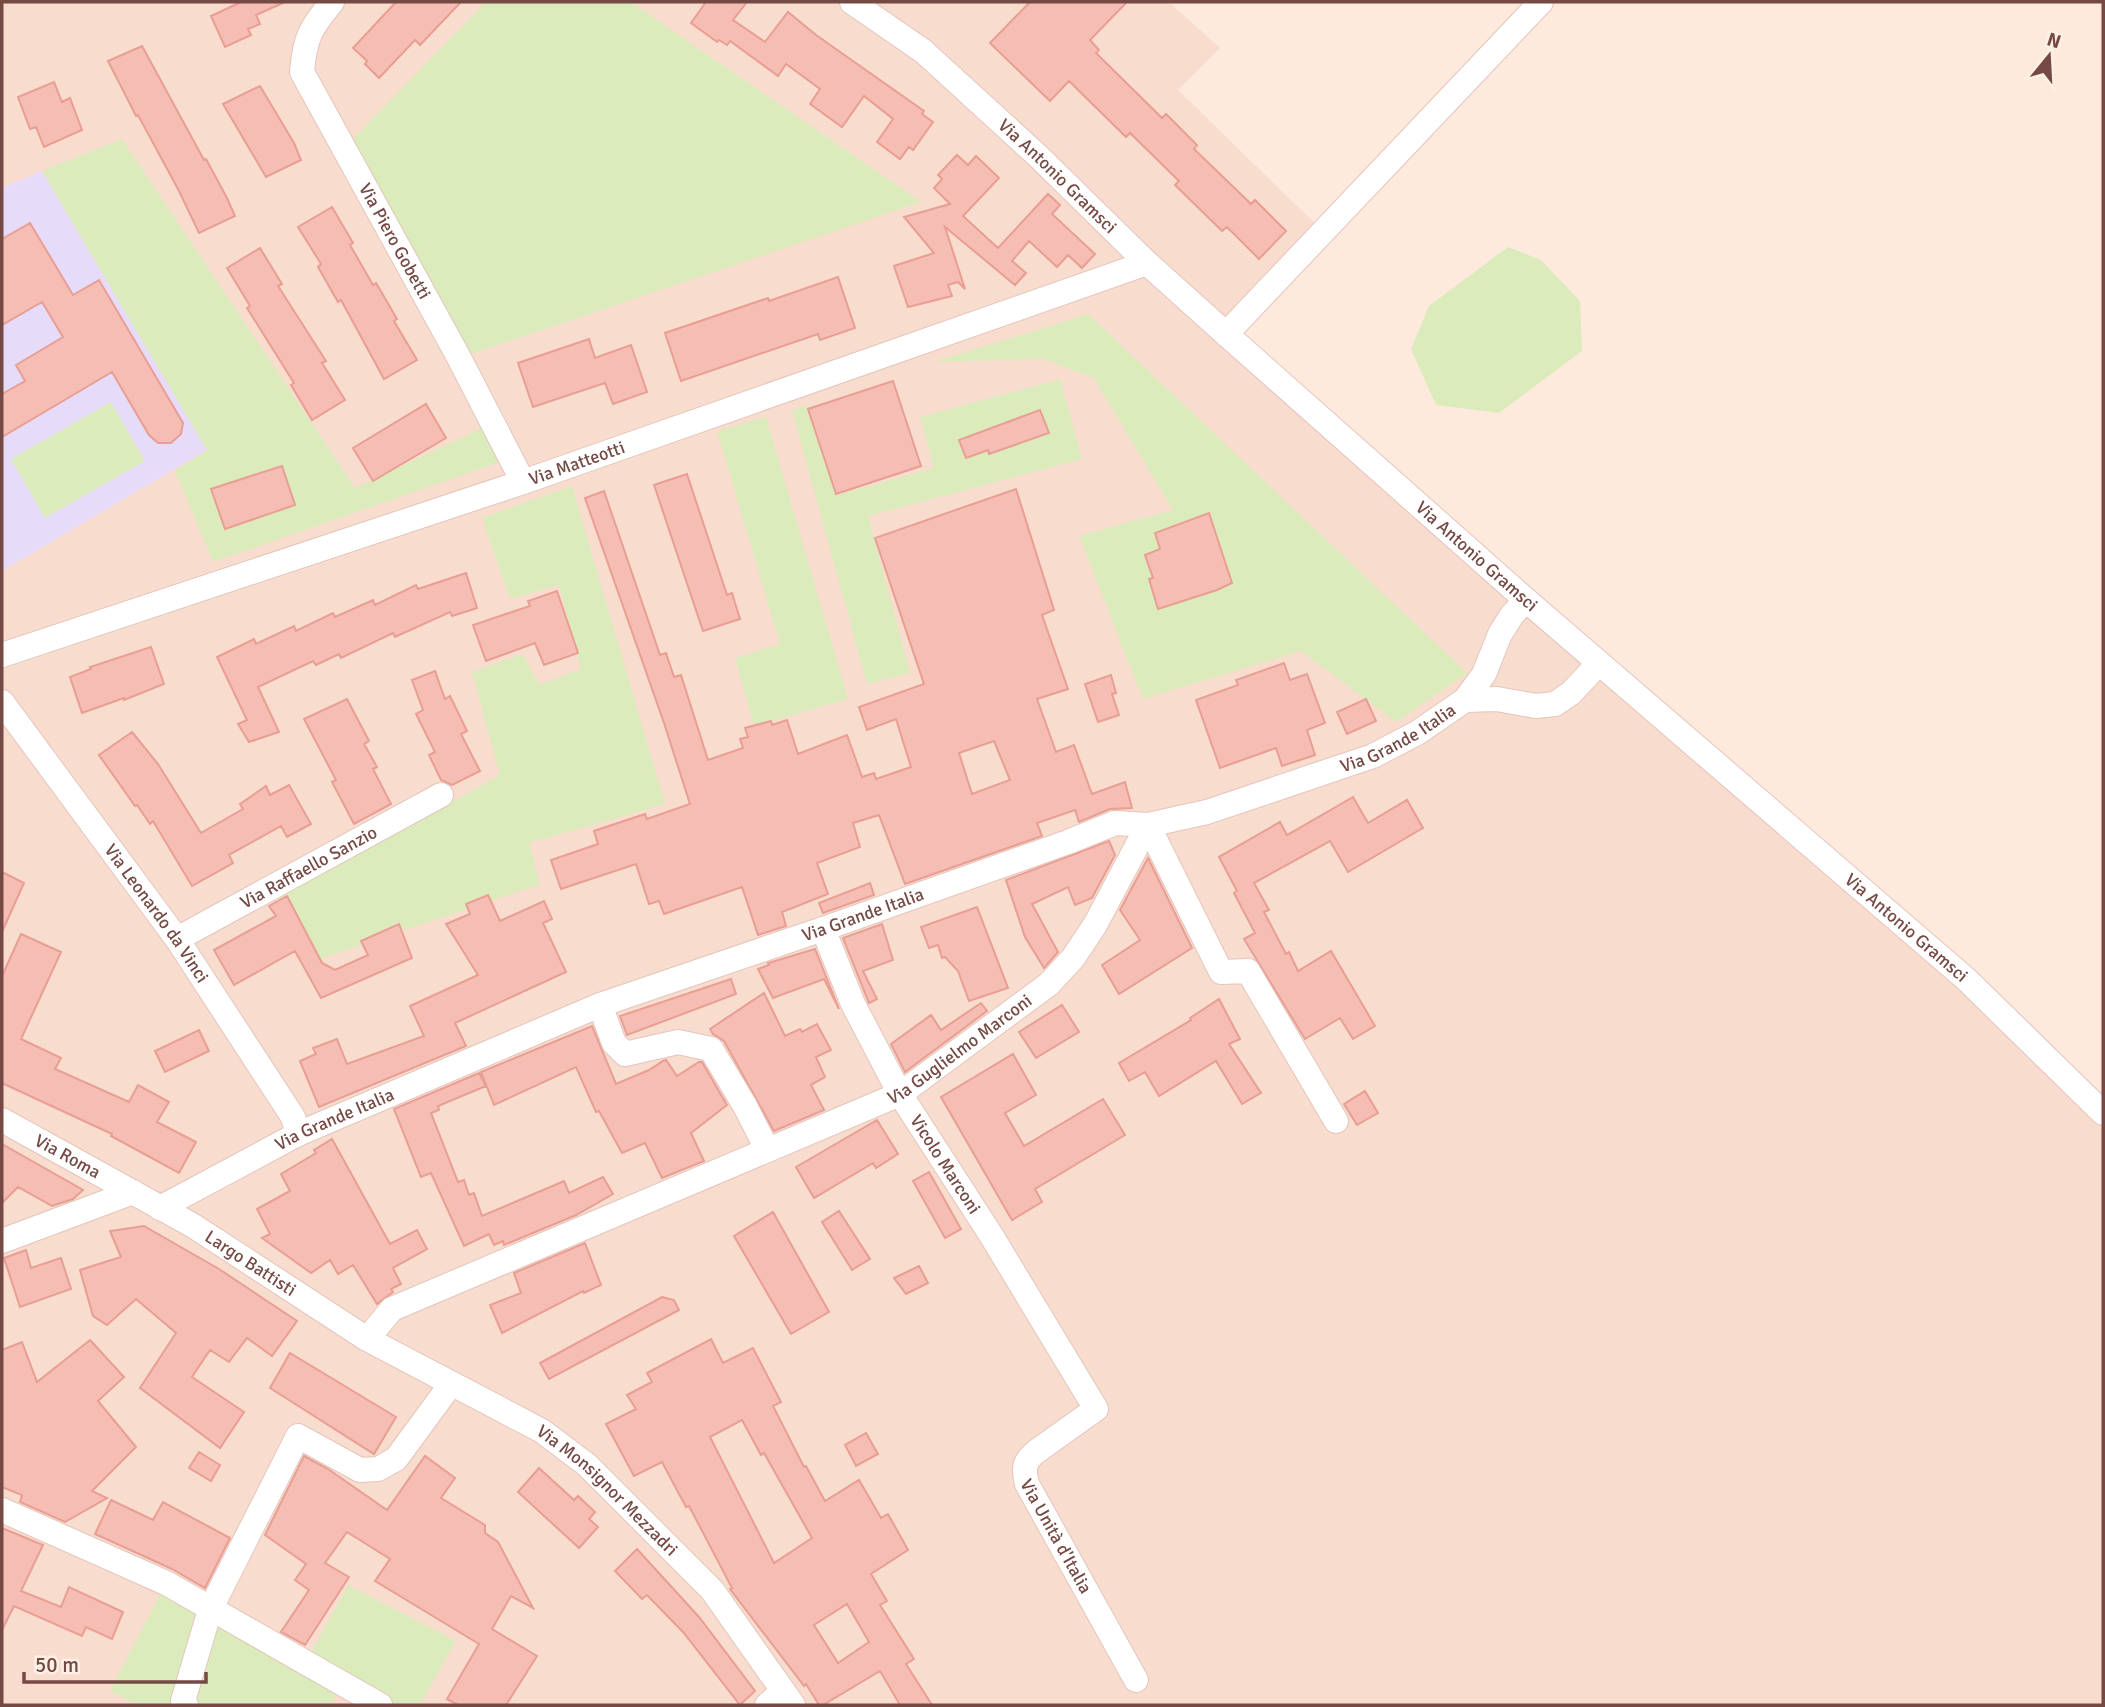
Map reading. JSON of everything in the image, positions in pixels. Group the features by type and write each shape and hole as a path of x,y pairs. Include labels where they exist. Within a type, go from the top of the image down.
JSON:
{"street":[{"name":"Via Piero Gobetti","path":"332,2 312,27 304,45 302,72 457,354 523,482"},
{"name":"Via Antonio Gramsci","path":"852,2 923,51 1226,334 1526,600 1966,979 2103,1113"},
{"path":"1226,334 1541,2"},
{"name":"Via Matteotti","path":"2,655 523,482 1147,263"},
{"name":"Via Grande Italia","path":"160,1208 298,1134 600,1005 823,929 1115,823 1148,825 1207,812 1373,756 1417,733 1465,700 1484,674 1500,634 1526,600"},
{"path":"1465,700 1497,699 1546,707 1571,694 1599,663"},
{"name":"Via Leonardo da Vinci","path":"2,702 177,939 293,1117 298,1134"},
{"name":"Via Raffaello Sanzio","path":"177,939 441,795"},
{"path":"1148,825 1221,972 1248,971 1336,1121"},
{"name":"Via Guglielmo Marconi","path":"367,1339 392,1309 901,1094 1049,984 1073,958 1096,925 1148,825"},
{"name":"Vicolo Marconi","path":"823,929 853,1004 901,1094 991,1234"},
{"path":"600,1005 614,1043 625,1054 678,1042 712,1049 746,1105 767,1149"},
{"name":"Via Roma","path":"2,1120 132,1192"},
{"path":"2,1241 132,1192"},
{"name":"Largo Battisti","path":"132,1192 192,1225 367,1339"},
{"name":"Via Unità d'Italia","path":"991,1234 1096,1409 1028,1458 1023,1469 1027,1484 1136,1681"},
{"name":"Via Monsignor Mezzadri","path":"367,1339 542,1431 587,1465 712,1590 781,1701"},
{"path":"186,1705 183,1700 211,1610 298,1436 360,1470 378,1469 397,1459 451,1384"},
{"path":"2,1510 166,1583 380,1705"}],"shaded area":[{"path":"2,2 1169,2 1220,48 1178,90 1329,237 1233,336 2060,1068 2103,1127 2103,1705 2,1705"},
{"path":"42,171 207,450 2,571 2,188"}],"green space":[{"path":"486,2 631,2 921,202 465,356 346,146"},
{"path":"122,139 355,488 488,425 500,462 213,562 175,471 207,450 42,171"},
{"path":"1508,247 1541,260 1580,301 1582,351 1499,413 1436,405 1411,349 1429,306"},
{"path":"1088,314 1467,673 1396,722 1301,651 1143,699 1079,536 1173,510 1094,378 1043,359 934,362"},
{"path":"1060,379 1082,459 868,516 910,673 867,684 792,410 811,405 836,495 934,468 920,417"},
{"path":"111,402 145,461 45,518 11,459"},
{"path":"766,417 848,699 754,726 735,658 780,644 717,431"},
{"path":"572,486 665,804 529,843 540,884 314,961 278,899 500,775 472,672 523,654 539,685 581,669 559,585 510,599 482,518"},
{"path":"166,1583 306,1662 348,1585 456,1641 420,1705 385,1705 345,1681 331,1705 137,1705 110,1691"}],"building":[{"path":"241,2 285,2 256,15 260,24 248,29 251,35 225,47 211,16"},
{"path":"396,2 461,2 420,45 415,40 379,78 353,48"},
{"path":"706,2 747,2 733,20 765,42 788,12 816,35 924,111 922,114 933,122 913,150 909,147 900,159 877,142 893,119 864,96 842,127 810,104 820,89 786,64 778,76 730,41 727,45 719,40 717,42 691,23"},
{"path":"1030,2 1127,2 1090,40 1099,50 1096,53 1162,118 1166,114 1197,145 1194,149 1251,204 1255,200 1286,231 1259,259 1227,227 1222,231 1175,185 1179,181 1130,133 1126,137 1069,81 1050,101 990,43"},
{"path":"142,46 235,216 199,233 108,61"},
{"path":"54,82 62,102 70,98 82,130 44,147 36,127 30,129 18,97"},
{"path":"260,86 294,143 301,160 266,177 223,104"},
{"path":"957,155 968,165 976,156 999,178 963,216 998,248 1048,194 1060,205 1052,214 1095,254 1082,268 1068,255 1057,267 1029,241 1012,261 1026,273 1015,285 945,227 965,289 958,282 948,285 952,296 908,307 894,266 934,253 904,217 950,204 934,188 942,179 938,175"},
{"path":"332,207 353,243 350,245 397,319 394,321 417,360 384,379 341,300 338,302 318,267 321,264 298,227"},
{"path":"30,223 73,295 99,280 183,423 181,434 171,443 158,443 149,435 112,372 2,437 2,394 25,381 16,365 63,337 42,302 2,325 2,239"},
{"path":"260,248 282,284 278,286 326,361 322,363 345,400 312,420 291,385 294,383 247,308 250,306 227,268"},
{"path":"838,277 855,328 820,340 818,334 681,381 665,333"},
{"path":"589,339 595,358 631,345 647,392 613,404 605,383 533,407 518,363"},
{"path":"893,381 921,466 836,494 808,409"},
{"path":"426,404 446,438 373,481 353,448"},
{"path":"1040,410 1049,433 989,454 988,450 966,458 959,440"},
{"path":"282,466 295,505 225,529 211,489"},
{"path":"687,474 727,595 732,593 740,619 703,631 654,485"},
{"path":"1016,489 1054,610 1042,615 1068,689 1037,699 1056,752 1074,745 1092,794 1125,782 1132,808 1110,809 1079,822 1075,810 1037,823 1042,836 905,884 879,815 853,823 860,847 817,863 828,894 782,912 786,926 758,935 742,887 664,914 659,901 649,904 636,864 561,889 551,860 598,844 594,831 645,814 647,819 690,804 585,498 604,491 660,655 666,653 674,677 681,675 708,760 743,748 740,739 748,737 745,728 771,721 772,725 787,720 798,754 847,735 862,777 874,773 876,779 911,767 896,719 867,730 859,707 924,684 875,538","holes":["994,741 1010,780 972,794 959,753"]},
{"path":"1209,513 1232,583 1158,609 1149,579 1153,578 1145,555 1160,549 1155,533"},
{"path":"466,573 477,608 452,616 450,612 395,637 393,633 341,658 339,654 316,665 313,661 258,687 279,732 249,742 238,724 247,720 217,657 254,639 256,644 294,626 296,631 333,613 335,617 373,600 375,605 416,585 418,589"},
{"path":"557,591 578,653 544,665 535,643 486,661 473,625 530,606 528,601"},
{"path":"151,647 164,684 82,713 70,677 91,669 90,667"},
{"path":"1284,663 1290,680 1307,674 1325,723 1307,730 1315,755 1282,766 1276,748 1220,768 1196,700 1238,685 1236,680"},
{"path":"435,671 445,699 450,696 467,731 461,734 480,771 452,785 441,780 429,755 435,752 416,714 423,710 412,680"},
{"path":"1111,675 1116,693 1112,694 1119,715 1098,722 1085,684"},
{"path":"347,699 369,741 364,744 377,767 373,769 391,804 354,824 332,782 336,780 304,719"},
{"path":"1366,699 1376,721 1347,734 1337,712"},
{"path":"132,732 158,764 201,833 243,809 240,804 266,786 270,795 289,785 311,824 287,837 281,826 229,855 233,863 192,886 153,821 150,824 137,805 135,806 99,755"},
{"path":"1353,797 1368,823 1407,800 1423,828 1348,872 1330,841 1254,883 1269,910 1264,912 1298,971 1331,951 1375,1026 1353,1039 1340,1018 1305,1039 1244,939 1255,933 1219,857 1280,822 1287,835"},
{"path":"1109,841 1115,855 1092,898 1075,905 1068,887 1032,904 1058,952 1044,968 1025,937 1006,880"},
{"path":"1148,858 1192,948 1119,994 1102,965 1140,940 1120,910"},
{"path":"2,872 24,883 2,932"},
{"path":"870,883 874,895 823,913 819,903"},
{"path":"488,895 500,921 544,901 552,919 543,923 566,972 455,1023 466,1046 319,1107 300,1061 316,1054 313,1048 337,1039 347,1064 424,1036 410,1006 478,975 446,924 470,914 466,904"},
{"path":"287,896 322,963 335,970 368,955 361,941 399,924 412,958 321,998 295,951 234,985 214,950 276,916 269,906"},
{"path":"977,907 1008,988 969,1001 958,971 945,957 942,958 938,945 929,948 921,927"},
{"path":"882,924 893,960 863,971 877,999 869,1003 843,938"},
{"path":"21,934 61,952 21,1039 61,1058 55,1069 129,1102 138,1085 169,1102 157,1122 196,1142 179,1173 111,1136 112,1134 2,1083 2,976"},
{"path":"815,949 839,1009 824,979 773,998 758,969 769,965 768,963"},
{"path":"731,979 736,994 627,1035 620,1016"},
{"path":"764,993 785,1036 800,1029 802,1032 817,1024 831,1050 816,1057 825,1077 811,1085 824,1110 774,1131 724,1041 710,1029"},
{"path":"1219,999 1240,1039 1229,1044 1261,1093 1242,1104 1216,1061 1159,1096 1145,1072 1129,1081 1119,1063 1191,1020 1190,1018"},
{"path":"981,1003 987,1011 905,1072 891,1044 931,1015 941,1030"},
{"path":"1062,1005 1079,1032 1036,1058 1019,1032"},
{"path":"592,1026 616,1084 666,1060 677,1076 702,1062 727,1105 691,1133 704,1161 662,1178 645,1143 622,1153 599,1111 596,1112 576,1067 494,1105 481,1072"},
{"path":"199,1030 209,1051 165,1072 155,1051"},
{"path":"1013,1054 1036,1095 1005,1113 1024,1146 1103,1099 1125,1135 1035,1189 1042,1202 1012,1220 941,1097"},
{"path":"479,1073 486,1086 438,1106 439,1110 431,1113 458,1182 464,1180 469,1195 474,1193 482,1216 564,1181 569,1193 603,1177 613,1194 576,1215 504,1245 503,1241 494,1245 489,1234 464,1246 431,1173 421,1177 394,1109"},
{"path":"1365,1091 1378,1113 1357,1125 1344,1104"},
{"path":"877,1120 898,1154 876,1168 873,1163 814,1198 796,1167"},
{"path":"332,1139 390,1244 417,1230 427,1249 393,1268 401,1284 391,1289 393,1292 377,1304 353,1265 338,1274 330,1260 311,1273 262,1238 270,1234 257,1209 290,1191 281,1174 316,1153 314,1150"},
{"path":"2,1144 83,1190 73,1199 52,1206 18,1187 2,1203"},
{"path":"929,1172 961,1229 945,1238 913,1181"},
{"path":"839,1211 870,1259 852,1270 822,1222"},
{"path":"773,1212 829,1312 791,1334 734,1236"},
{"path":"144,1226 219,1269 297,1321 272,1356 247,1338 229,1362 210,1350 192,1377 244,1412 220,1448 140,1388 176,1333 136,1299 107,1325 93,1316 80,1270 121,1257 110,1231"},
{"path":"585,1243 601,1285 584,1293 583,1291 502,1333 490,1305 521,1293 514,1273"},
{"path":"26,1250 31,1268 61,1258 71,1289 20,1307 4,1258"},
{"path":"919,1266 928,1283 906,1294 894,1278"},
{"path":"662,1297 674,1300 679,1310 549,1379 540,1363"},
{"path":"711,1339 723,1363 753,1348 781,1402 773,1406 825,1501 859,1480 881,1518 888,1514 908,1550 871,1574 887,1601 880,1605 914,1659 906,1664 932,1705 900,1705 880,1671 819,1705 806,1684 804,1686 730,1589 732,1588 689,1506 686,1507 662,1462 634,1476 606,1424 636,1409 627,1395 652,1382 647,1373","holes":["742,1420 812,1538 774,1563 710,1437","847,1604 869,1642 838,1663 814,1625"]},
{"path":"90,1340 124,1377 98,1401 136,1447 92,1491 107,1498 65,1522 20,1502 22,1495 2,1487 2,1350 22,1342 37,1382"},
{"path":"290,1353 396,1417 374,1454 270,1388"},
{"path":"866,1433 878,1454 856,1466 845,1445"},
{"path":"199,1452 220,1465 211,1481 189,1468"},
{"path":"304,1456 328,1469 387,1510 425,1456 455,1478 441,1498 485,1525 485,1533 498,1542 533,1608 511,1596 492,1629 537,1656 506,1705 458,1705 447,1699 479,1644 375,1581 390,1559 347,1532 325,1563 349,1577 305,1645 281,1632 309,1590 295,1580 306,1564 265,1535"},
{"path":"539,1468 574,1500 578,1496 595,1512 589,1519 598,1527 579,1548 518,1492"},
{"path":"111,1500 153,1520 163,1502 230,1538 205,1588 172,1569 95,1534"},
{"path":"2,1528 43,1545 21,1591 61,1607 69,1587 123,1612 112,1639 86,1627 82,1636 14,1606 2,1630"},
{"path":"637,1549 699,1617 755,1691 740,1705 683,1632 647,1595 642,1599 615,1571"}]}
